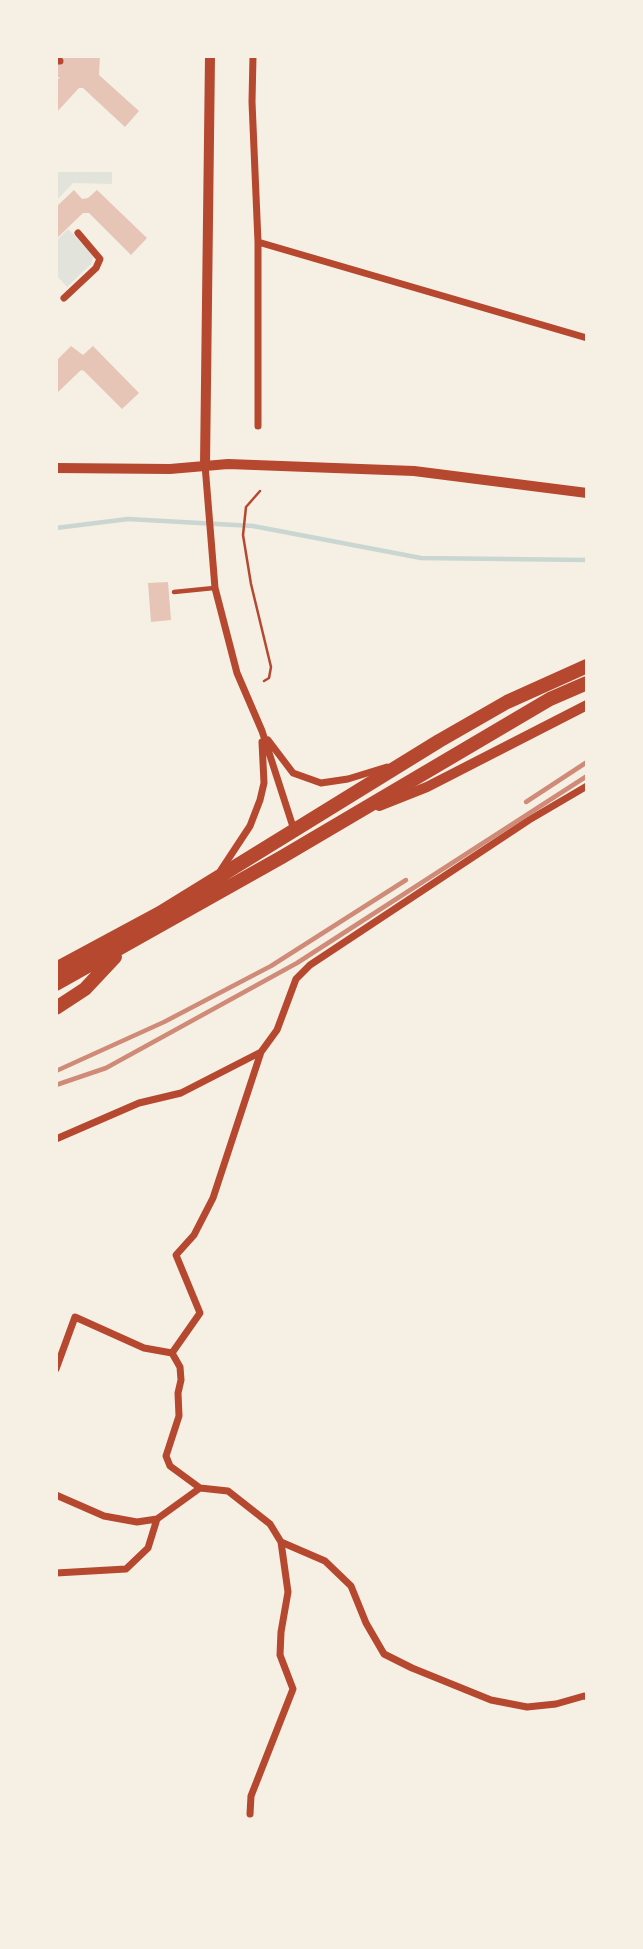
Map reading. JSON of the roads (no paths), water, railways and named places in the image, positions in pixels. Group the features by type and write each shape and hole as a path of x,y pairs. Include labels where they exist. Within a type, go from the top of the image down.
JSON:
{"main road":[{"path":"56,984 211,882 408,760 507,702 587,665"},
{"path":"56,970 122,942 300,846 550,699 587,683"},
{"path":"56,959 122,942"},
{"path":"56,1008 85,989 122,942"}],"street":[{"path":"210,56 205,466 210,548 215,588 237,673 262,731 300,846"},
{"path":"253,56 252,102 258,242 258,426"},
{"path":"64,298 96,268 100,259 78,233"},
{"path":"258,242 587,338"},
{"path":"56,468 170,469 205,466 414,471 587,493"},
{"path":"344,820 427,786 587,705"},
{"path":"262,731 293,773 321,783 348,779 408,760"},
{"path":"211,882 245,836 260,800 264,783 262,731"},
{"path":"172,1353 200,1313 176,1255 194,1235 213,1198 261,1052 277,1030 296,979 310,965 529,820 587,786"},
{"path":"56,1139 139,1102 181,1093 261,1052"},
{"path":"56,1369 75,1317 144,1348 172,1353"},
{"path":"172,1353 180,1367 179,1416 166,1456 170,1465 201,1488 228,1492 270,1524 281,1542 288,1592 281,1632 281,1655 293,1689 251,1796 250,1814"},
{"path":"56,1495 104,1516 137,1522 157,1519 201,1488"},
{"path":"56,1573 126,1569 148,1548 157,1519"},
{"path":"281,1542 325,1561 351,1586 366,1623 384,1654 491,1700 527,1707 587,1697"}],"lane":[{"path":"174,592 215,588"}],"waterway":[{"path":"56,528 128,519 253,526 421,558 587,560"}],"railway":[{"path":"526,802 587,762"},
{"path":"56,1085 106,1068 297,963 587,776"},
{"path":"56,1071 164,1022 271,966 406,880"}]}
